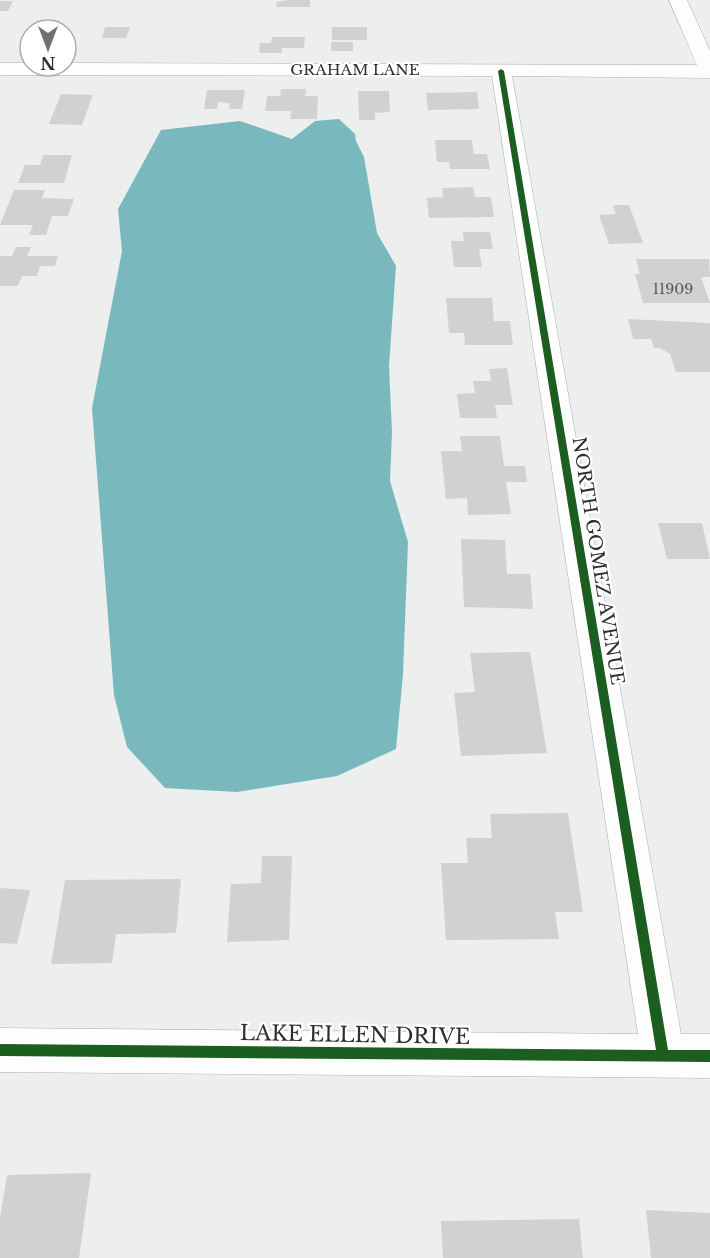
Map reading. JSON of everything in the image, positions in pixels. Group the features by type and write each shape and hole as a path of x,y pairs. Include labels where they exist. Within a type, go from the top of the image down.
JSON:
{"street":[{"path":"678,0 710,71"},
{"name":"GRAHAM LANE","path":"0,69 710,71"},
{"name":"NORTH GOMEZ AVENUE","path":"501,71 663,1056"},
{"name":"LAKE ELLEN DRIVE","path":"0,1050 710,1056"}],"water":[{"path":"339,119 355,134 364,157 377,233 396,266 389,366 392,432 390,481 408,542 403,674 396,749 337,776 237,792 165,788 127,747 114,695 92,408 122,251 118,209 161,130 240,121 292,139 315,121"}],"building":[{"path":"310,0 310,7 276,7 277,2"},
{"path":"0,1 13,1 8,11 0,11"},
{"path":"105,27 130,27 126,38 102,38"},
{"path":"332,27 367,27 367,40 332,40"},
{"path":"272,37 305,37 304,48 282,48 282,53 259,53 260,43 271,43"},
{"path":"331,42 353,42 353,51 331,51"},
{"path":"281,89 306,89 305,96 318,96 317,119 290,119 291,111 265,111 267,96 280,96"},
{"path":"207,90 245,90 242,109 229,109 230,103 218,102 217,109 204,109"},
{"path":"358,91 389,91 390,112 375,113 375,120 359,120"},
{"path":"477,92 479,109 428,110 426,93"},
{"path":"61,94 93,95 82,125 49,124"},
{"path":"435,140 472,140 474,154 487,154 490,169 450,169 449,162 437,162"},
{"path":"43,155 72,155 64,183 18,183 25,165 40,165"},
{"path":"473,187 475,197 491,197 494,217 429,218 427,198 443,197 442,188"},
{"path":"14,190 45,190 42,198 74,199 68,216 52,216 46,235 29,235 33,225 0,225"},
{"path":"613,205 629,205 643,243 609,244 599,215 616,214"},
{"path":"463,232 490,232 493,249 479,249 482,267 454,267 451,241 464,241"},
{"path":"16,247 31,247 27,256 58,256 55,266 40,266 37,276 22,276 18,286 0,286 0,256 12,256"},
{"path":"636,259 709,259 710,277 701,277 710,303 643,303 635,274 640,274"},
{"path":"446,298 492,298 494,321 510,321 513,345 465,345 464,333 449,333"},
{"path":"628,319 710,323 710,372 676,372 670,354 660,348 654,348 651,339 633,339"},
{"path":"507,368 513,405 495,405 497,418 460,418 457,394 475,393 473,381 491,381 489,369"},
{"path":"460,436 500,436 504,466 525,466 527,482 506,482 511,514 468,515 467,498 446,499 441,451 462,451"},
{"path":"658,523 702,523 710,559 667,559"},
{"path":"461,539 505,540 507,574 530,574 533,609 464,607"},
{"path":"530,652 547,753 461,756 454,693 475,692 470,653"},
{"path":"568,813 583,912 555,912 559,939 446,940 441,863 468,863 466,838 492,838 490,814"},
{"path":"262,856 292,856 289,940 227,942 231,884 261,883"},
{"path":"181,879 176,933 116,934 112,963 51,964 65,880"},
{"path":"0,888 30,890 17,944 0,943"},
{"path":"91,1173 79,1258 0,1258 0,1218 7,1175"},
{"path":"646,1210 710,1213 710,1258 651,1258"},
{"path":"579,1219 583,1258 443,1258 441,1221"}],"cycle path":[{"path":"501,71 663,1056"},
{"path":"0,1050 710,1056"}]}
